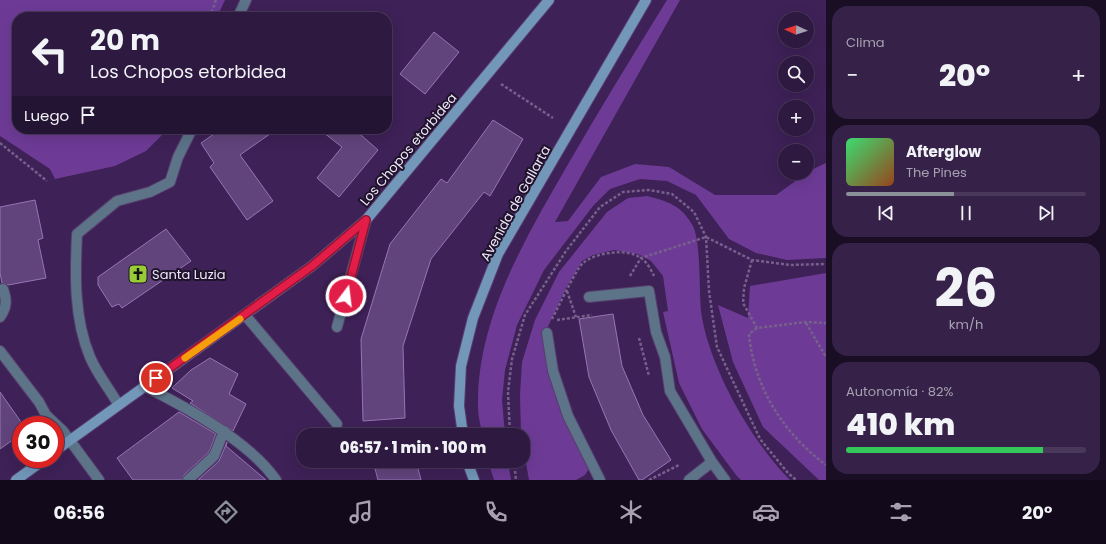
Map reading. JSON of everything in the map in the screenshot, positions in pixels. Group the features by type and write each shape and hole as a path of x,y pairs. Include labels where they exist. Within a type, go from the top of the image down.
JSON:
{"street":[{"path":"240,12 246,0"},
{"name":"Los Chopos etorbidea","path":"64,445 118,404 312,266 366,220 549,0"},
{"name":"Avenida de Gallarta","path":"462,428 458,406 461,366 473,318 498,254 646,0"},
{"path":"118,404 98,373 80,331 76,265 77,234 117,201 150,192 170,182 178,157 190,134"},
{"path":"338,327 366,220"},
{"path":"0,317 5,309 6,298 3,289"},
{"path":"589,296 650,291 656,332 665,357 670,391 712,462 725,480"},
{"path":"245,315 337,424"},
{"path":"547,333 553,371 568,416 600,480"},
{"path":"0,351 39,402 46,414 63,431 100,480"},
{"path":"144,386 224,431 249,452 276,480"},
{"path":"188,480 214,456 224,431"},
{"path":"689,480 712,462"},
{"path":"16,480 33,468"},
{"path":"470,468 474,480"}],"path":[{"path":"212,12 216,0"},
{"path":"500,84 553,118"},
{"path":"0,143 47,181"},
{"path":"599,314 552,320 582,263 595,256 613,252 641,258 706,237 752,260 790,265 826,264"},
{"path":"752,260 744,288 743,304 758,328"},
{"path":"567,291 576,317"},
{"path":"806,322 826,357"},
{"path":"826,322 806,322 758,328 749,334 750,347 755,367 766,398 786,426 814,456 826,465"},
{"path":"639,335 650,377"},
{"path":"649,480 683,462"},
{"path":"515,468 516,480"}],"shaded area":[{"path":"0,0 225,0 219,12 12,12 12,134 163,134 146,151 115,166 55,179 50,169 0,136"},
{"path":"667,0 680,0 555,222 568,221 601,177 635,164 669,167 715,195 776,195 797,180 814,180 814,169 826,163 826,258 787,260 756,253 729,239 696,195 667,181 640,179 610,189 593,206 544,270 517,325 505,370 502,400 504,428 481,428 478,411 480,375 485,343 494,312 506,281 535,222 604,103"},
{"path":"647,196 668,202 679,209 689,219 696,234 699,255 701,311 705,332 712,355 722,378 747,424 775,464 790,480 741,480 736,475 702,429 679,383 663,312 668,311 663,276 651,261 638,254 614,250 593,255 582,261 566,288 545,333 590,467 585,475 576,480 529,480 527,468 530,468 530,428 521,428 520,395 522,362 535,320 559,272 607,212 628,198"},
{"path":"826,273 826,480 819,480 763,427 733,362 718,305 748,318 750,286"},
{"path":"490,468 509,468 511,480 494,480"}],"building":[{"path":"434,32 459,52 425,94 400,74"},
{"path":"493,120 523,139 490,196 484,192 431,259 403,346 405,418 363,421 361,339 390,244 441,179 447,183"},
{"path":"214,134 270,134 240,155 273,201 247,220 210,167 214,163 201,143"},
{"path":"325,134 360,134 378,150 339,197 317,178 342,147"},
{"path":"35,200 43,238 38,240 46,278 8,285 2,283 0,273 0,207"},
{"name":"Santa Luzia","path":"166,229 191,261 122,308 119,304 112,307 98,285 98,277"},
{"path":"613,314 622,366 643,415 671,460 642,480 639,480 611,430 589,377 579,319"},
{"path":"210,358 238,374 229,394 246,404 233,431 190,403 193,401 172,388 191,370"},
{"path":"0,392 17,416 12,416 12,440 0,449"},
{"path":"179,412 216,434 209,452 184,475 182,480 133,480 117,458"},
{"path":"227,442 226,446 266,480 198,480 219,461"},
{"path":"375,468 418,468 421,480 378,480"}],"slow traffic":[{"path":"185,358 240,319"}],"place":[{"name":"Santa Luzia","path":"138,274"}],"route":[{"path":"156,378 168,371 312,266 366,220 346,296"}]}
